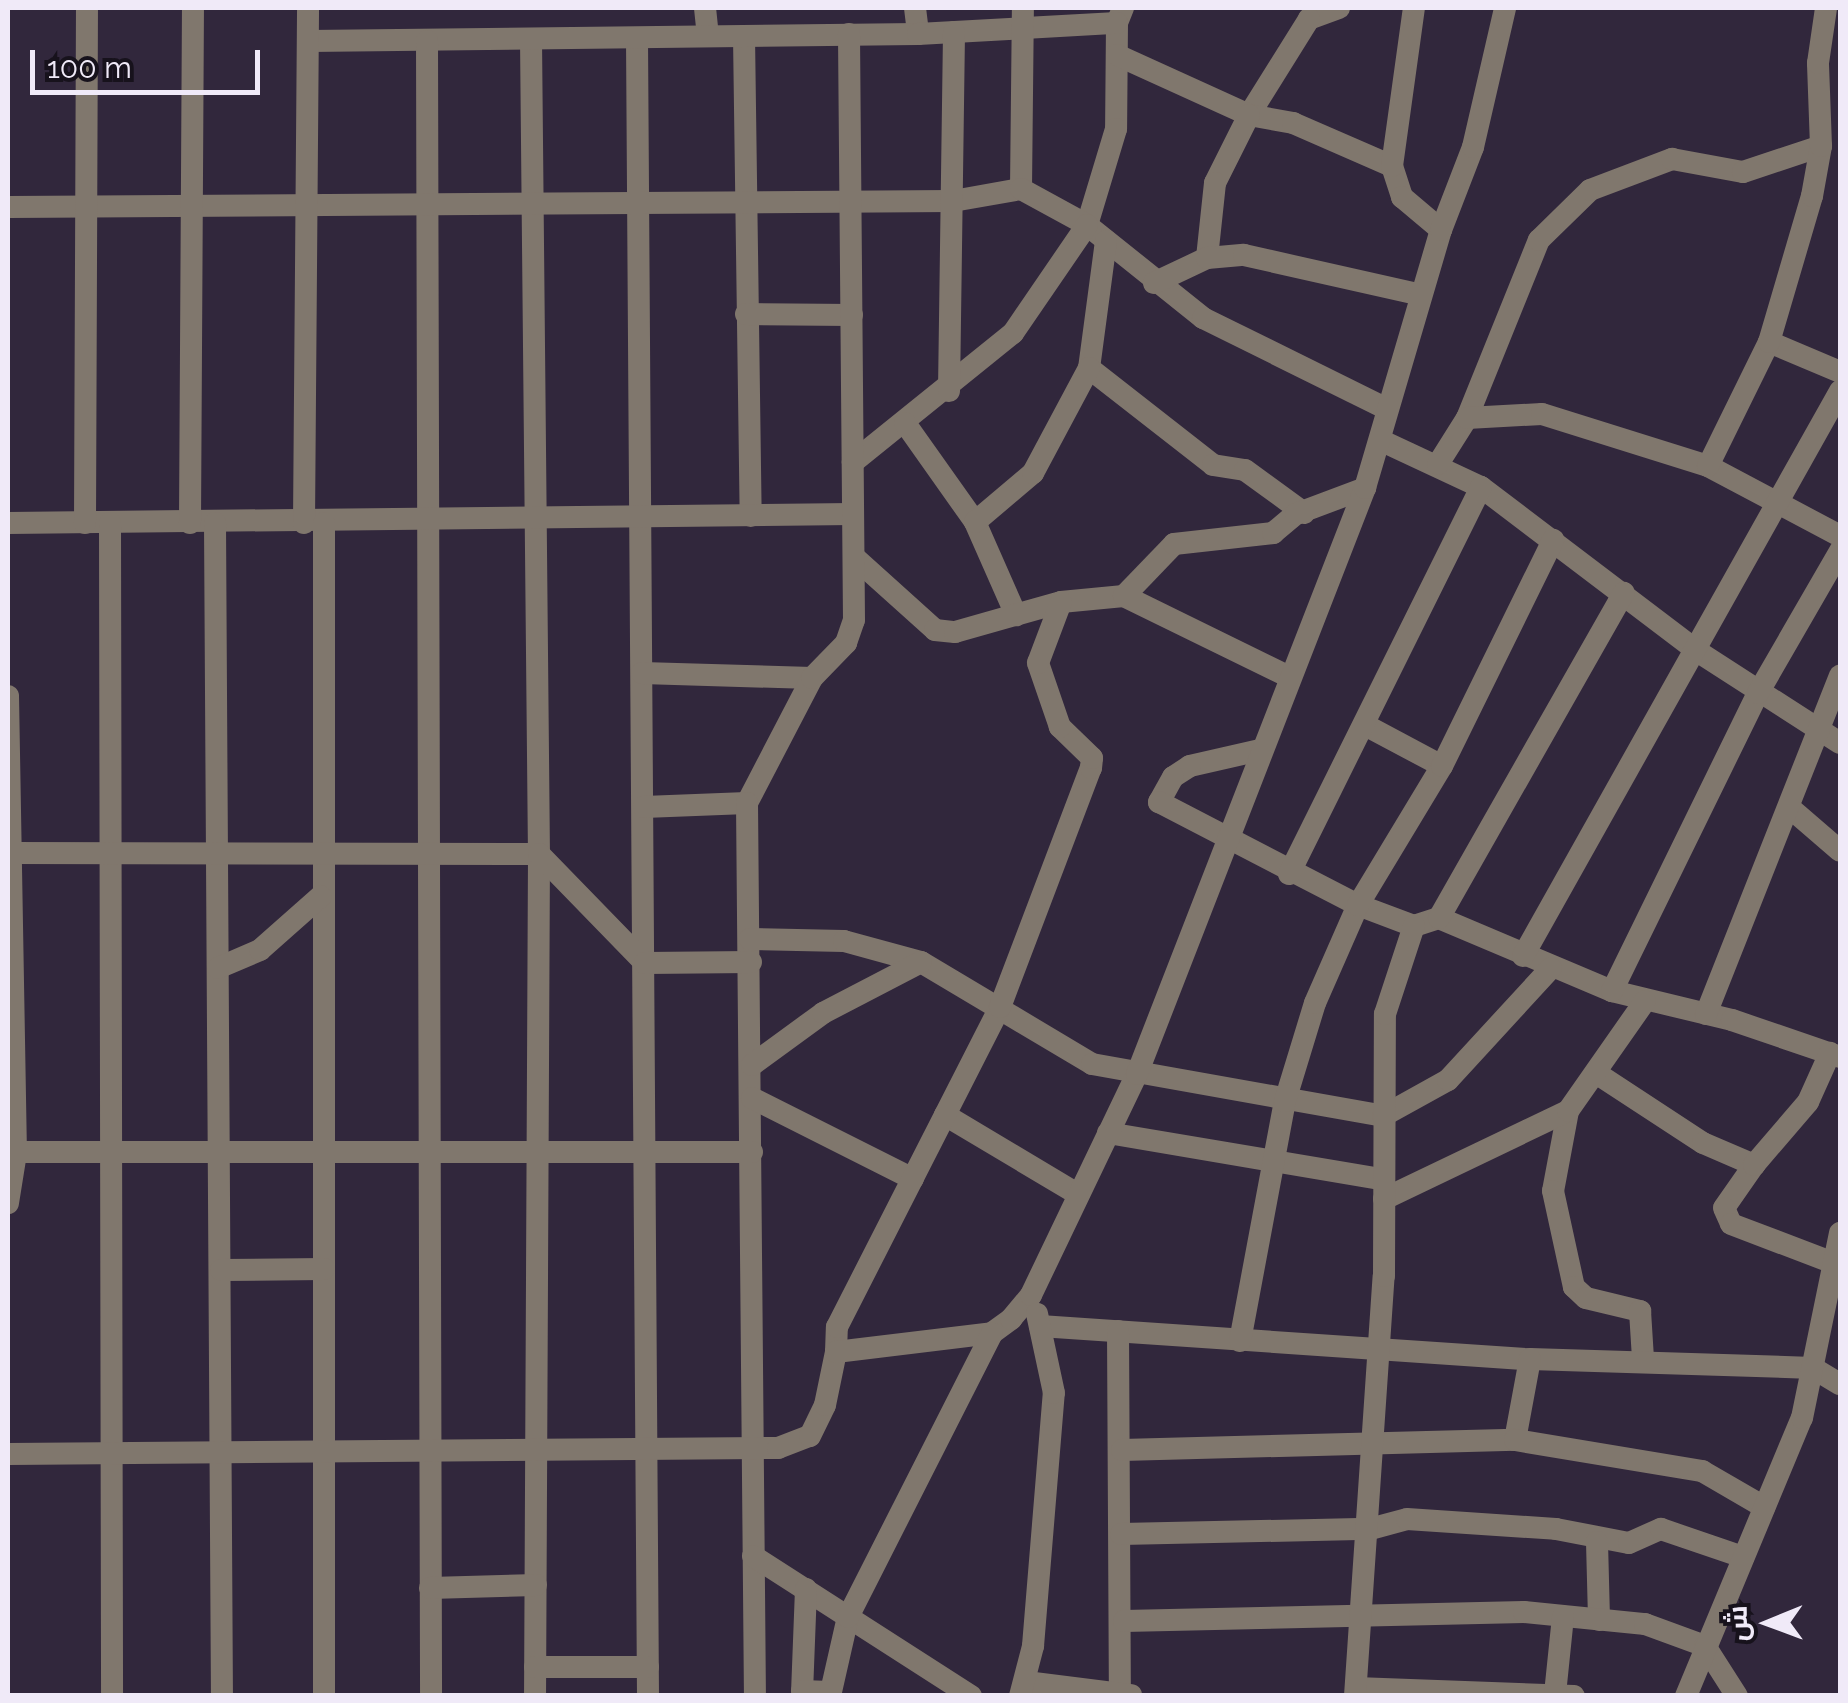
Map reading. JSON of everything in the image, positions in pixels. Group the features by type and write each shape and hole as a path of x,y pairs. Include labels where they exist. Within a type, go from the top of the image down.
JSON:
{"street":[{"path":"85,522 87,8"},
{"path":"190,523 193,8"},
{"path":"308,8 308,207 324,856 324,1696"},
{"path":"706,8 708,36"},
{"path":"811,8 814,33"},
{"path":"915,8 918,34"},
{"path":"1207,258 1215,183 1249,115 1309,20 1339,8"},
{"path":"1414,8 1392,166 1402,197 1441,230"},
{"path":"806,1589 802,1691 830,1694 848,1618 992,1333 1031,1295 1076,1193 1137,1074 1224,840 1365,488 1441,230 1472,147 1504,8"},
{"path":"1708,466 1769,342 1828,135 1818,63 1826,8"},
{"path":"309,41 918,34 954,32 1025,17 1120,15 1116,128 1086,225 1013,333 949,390 853,462"},
{"path":"1021,189 1025,17"},
{"path":"949,390 954,32"},
{"path":"755,1696 756,1451 747,803 812,678 846,642 854,620 849,34"},
{"path":"744,36 750,516"},
{"path":"532,39 532,517 539,854 536,1696"},
{"path":"637,39 638,518 648,1152 648,1696"},
{"path":"427,40 433,854 431,1696"},
{"path":"1117,55 1249,115 1303,127 1392,166"},
{"path":"1438,464 1466,418 1539,240 1590,190 1672,159 1743,172 1828,135"},
{"path":"8,207 954,201 1021,189 1086,225 1202,318 1387,409"},
{"path":"975,522 1033,473 1089,368 1106,241"},
{"path":"1154,283 1207,258 1244,255 1421,295"},
{"path":"746,314 852,315"},
{"path":"1769,342 1840,372"},
{"path":"1089,368 1212,465 1245,470 1304,513"},
{"path":"1523,956 1782,503 1840,391"},
{"path":"1466,418 1542,414 1708,466 1840,536"},
{"path":"906,424 975,522 1016,615"},
{"path":"1380,440 1438,464 1481,488 1698,651 1840,743"},
{"path":"1124,596 1174,544 1273,532 1304,513 1365,488"},
{"path":"1289,874 1481,488"},
{"path":"8,522 429,523 532,517 854,514"},
{"path":"110,523 115,1153 112,1696"},
{"path":"215,523 222,1696"},
{"path":"1240,1341 1278,1162 1285,1102 1315,1002 1358,905 1442,766 1553,540"},
{"path":"1612,991 1758,692 1833,583 1840,552"},
{"path":"854,557 935,630 955,632 1062,602 1124,596 1289,676"},
{"path":"1439,918 1624,593"},
{"path":"8,1454 756,1451 810,1436 825,1406 837,1327 1000,1007 1091,768 1092,758 1060,726 1038,663 1062,602"},
{"path":"642,673 812,678"},
{"path":"1706,1014 1840,676"},
{"path":"8,696 12,1152 8,1203"},
{"path":"1365,725 1442,766"},
{"path":"1260,750 1190,766 1164,789 1159,802 1166,811 1289,874 1414,926 1439,918 1612,991 1706,1014 1835,1055 1808,1102 1754,1165 1724,1208 1726,1217 1831,1262"},
{"path":"644,806 747,803"},
{"path":"1789,807 1840,851"},
{"path":"10,852 539,854 645,963"},
{"path":"218,968 260,950 322,896"},
{"path":"1414,926 1385,1014 1383,1189 1370,1530 1356,1692 1564,1695 1562,1616"},
{"path":"645,963 844,940 922,962 1092,1064 1285,1102 1383,1116 1448,1080 1550,968"},
{"path":"752,1064 823,1013 922,962"},
{"path":"1642,1359 1640,1311 1586,1298 1574,1287 1552,1191 1568,1111 1646,1001"},
{"path":"1596,1073 1703,1142 1754,1165"},
{"path":"752,1098 913,1179"},
{"path":"1108,1132 1278,1162 1383,1189 1568,1111"},
{"path":"945,1115 1076,1193"},
{"path":"12,1152 752,1152"},
{"path":"1686,1696 1802,1418 1840,1232"},
{"path":"221,1270 324,1269"},
{"path":"1031,1295 1054,1393 1023,1689 1134,1696"},
{"path":"1040,1326 1530,1360 1642,1359 1813,1368 1840,1384"},
{"path":"1118,1331 1124,1622 1120,1695"},
{"path":"836,1352 992,1333"},
{"path":"1515,1440 1530,1360"},
{"path":"1122,1450 1515,1440 1702,1470 1764,1507"},
{"path":"1121,1534 1370,1530 1390,1519 1426,1520 1556,1529 1597,1542 1629,1543 1661,1530 1743,1557"},
{"path":"1597,1542 1600,1620"},
{"path":"753,1556 971,1696"},
{"path":"430,1588 536,1585"},
{"path":"1124,1622 1562,1616 1645,1624 1706,1646 1736,1696"},
{"path":"535,1667 648,1666"}]}
